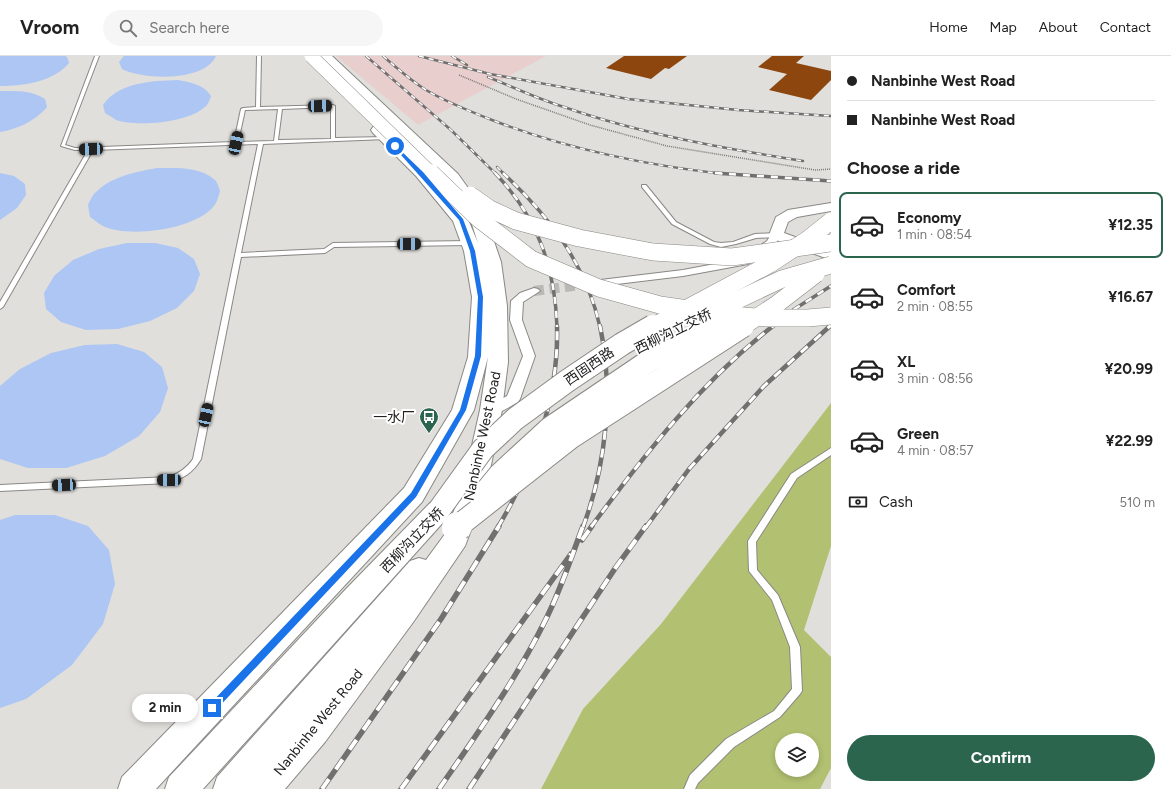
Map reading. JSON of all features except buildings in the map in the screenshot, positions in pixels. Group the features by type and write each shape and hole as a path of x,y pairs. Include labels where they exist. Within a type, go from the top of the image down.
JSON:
{"highway":[{"name":"Nanbinhe West Road","path":"134,789 413,495 463,410 478,356 481,297 470,243 461,220 421,173 303,56"},
{"path":"311,56 479,220 531,259 599,288 660,305 723,314 766,318 808,318 831,316"},
{"path":"319,56 440,173 490,209 516,221 579,238 653,252 732,257 831,244"},
{"name":"Nanbinhe West Road","path":"264,789 318,725 404,612 456,539 474,490 491,410 498,362 498,306 492,262 475,209 453,177 326,56"},
{"name":"西固西路","path":"448,519 483,449 515,419 561,385 622,344 668,317 770,264 807,240 831,221"},
{"path":"448,519 777,304 820,271 831,260"},
{"name":"西柳沟立交桥","path":"229,789 298,709 448,519 514,439 594,376 647,341 782,279 831,265"},
{"name":"西柳沟立交桥","path":"181,789 356,598 500,474 550,428 652,359 831,274"}],"street":[{"path":"589,284 683,273 744,262 771,243 776,235 781,220 793,212 831,207"},
{"path":"776,235 831,255"},
{"path":"491,410 513,399 529,356 516,320 517,301 524,295 534,291"}],"lane":[{"path":"97,56 63,146 75,149 91,149 386,138"},
{"path":"258,56 258,108"},
{"path":"236,143 243,109 258,108 333,106 333,140"},
{"path":"276,142 280,108"},
{"path":"0,488 169,480 187,472 193,466 197,459 261,142"},
{"path":"0,308 91,149"},
{"path":"644,186 674,223 712,243 721,245 734,244 755,236 776,235"},
{"path":"238,255 325,252 334,245 470,243"},
{"path":"689,789 694,779 730,743 778,714 797,691 795,647 775,598 752,571 752,541 794,476 831,451"}],"path":[{"path":"459,75 516,99 590,125 667,146 815,170 831,169"}],"shaded area":[{"path":"336,56 546,56 418,125"}],"green space":[{"path":"831,403 831,546 804,630 831,657 831,768 820,789 541,789 583,709 661,624"}],"water":[{"path":"0,56 65,56 67,57 69,63 55,75 37,82 0,86"},
{"path":"124,56 216,56 209,64 199,71 187,74 158,77 132,73 122,69 119,62"},
{"path":"178,80 201,86 208,92 211,96 207,105 189,116 164,122 126,122 116,120 105,113 103,105 110,97 127,87 147,82"},
{"path":"0,91 24,92 40,96 45,99 47,107 26,124 0,132"},
{"path":"157,168 195,170 209,175 216,181 220,191 216,203 208,212 181,225 146,231 130,232 115,230 103,226 90,217 88,205 93,195 102,187 117,178"},
{"path":"0,173 14,176 25,184 26,195 17,208 0,220"},
{"path":"127,243 155,243 178,248 194,259 200,274 194,291 177,308 150,321 118,329 86,330 61,322 46,309 44,293 54,276 73,260 99,249"},
{"path":"117,344 144,352 162,367 168,388 160,412 139,436 105,456 66,468 28,468 0,459 0,386 20,369 51,353 85,345"},
{"path":"15,515 55,515 88,526 109,550 115,584 103,624 72,665 26,699 0,708 0,520"}],"tunnel":[{"path":"534,291 589,284"}],"railway":[{"path":"366,56 451,130 495,173"},
{"path":"383,56 426,90 466,110 520,130 577,147 635,161 718,173"},
{"path":"419,56 490,74 628,99 738,110 831,116"},
{"path":"452,56 467,65"},
{"path":"488,77 554,104 622,125 652,133 742,151 803,161"},
{"path":"497,167 503,173"},
{"path":"495,173 522,207 533,225 541,244 548,263 552,283 557,327"},
{"path":"503,173 536,206 564,242 585,282 594,304 600,327"},
{"path":"718,173 831,181"},
{"path":"718,173 724,174"},
{"path":"772,327 793,310 831,286"},
{"path":"583,527 591,504 597,479 605,428 607,402 606,376 600,326"},
{"path":"591,527 653,446 675,420 722,371 773,326"},
{"path":"646,527 689,469 764,386 830,326"},
{"path":"498,527 523,480 542,431 554,379 557,353 557,327"},
{"path":"322,789 441,619 499,526"},
{"path":"439,789 496,706 522,664 546,619 566,573 583,526"},
{"path":"582,540 592,526"},
{"path":"469,789 616,567 646,526"},
{"path":"401,789 571,554"}],"place":[{"name":"一水厂","path":"429,434"}],"route":[{"path":"212,708 413,495 463,410 478,356 481,297 472,251 461,220 421,173 395,146"}]}
